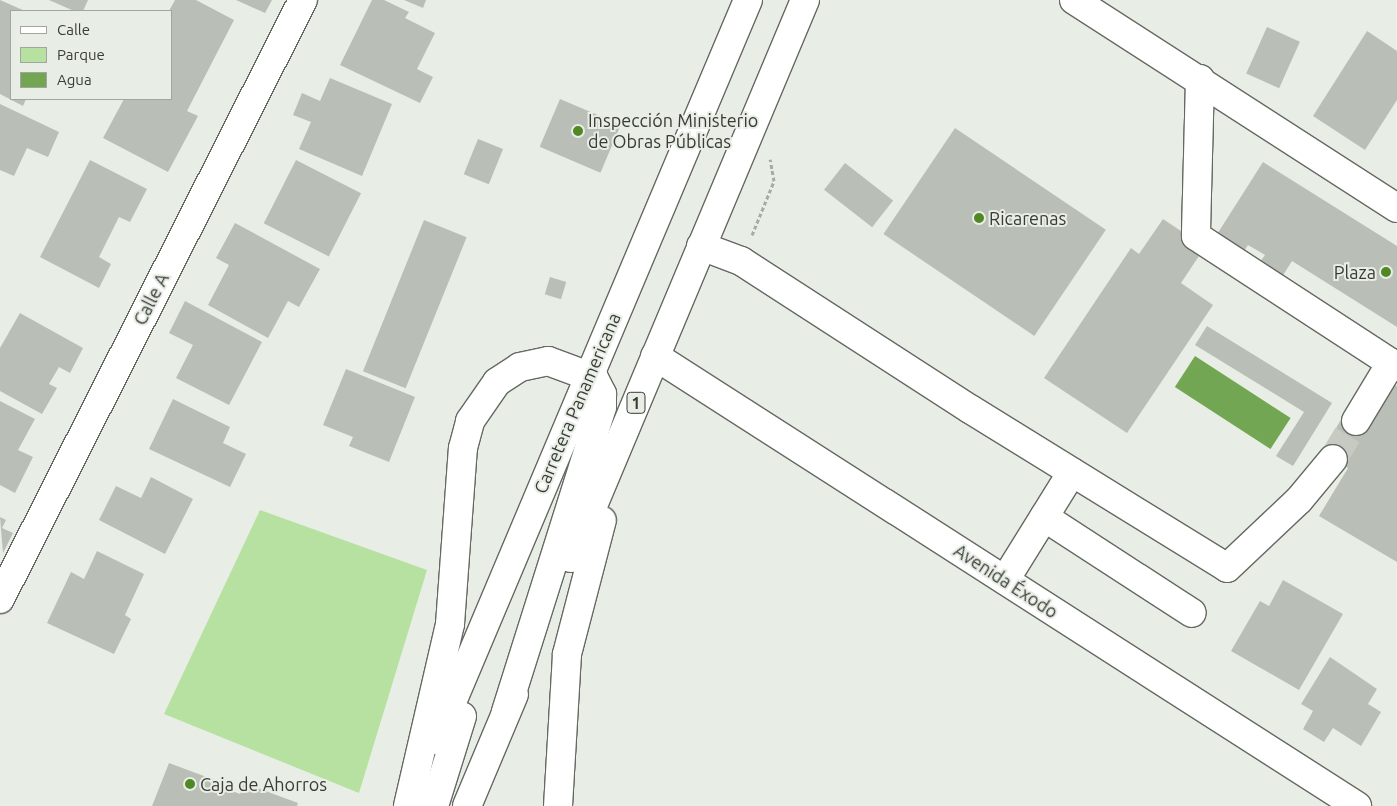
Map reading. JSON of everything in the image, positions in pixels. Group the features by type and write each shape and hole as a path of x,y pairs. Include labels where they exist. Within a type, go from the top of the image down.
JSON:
{"main road":[{"name":"Calle A","path":"0,599 303,0"},
{"name":"Carretera Panamericana","path":"408,806 748,0"},
{"name":"1","path":"467,806 805,0"},
{"path":"1074,0 1200,79 1397,208"},
{"path":"1200,79 1196,236 1394,365 1356,421"},
{"path":"701,246 741,261 1072,472 1227,568 1299,500 1333,459"},
{"name":"Avenida Éxodo","path":"655,356 1005,580 1348,804"},
{"path":"408,806 450,624 463,448 470,421 497,382 520,367 548,361 589,374 599,384 602,407 506,712"},
{"path":"558,806 566,654 629,420"},
{"path":"1005,580 1072,472"},
{"path":"1044,517 1192,613"},
{"path":"434,806 506,574"}],"green space":[{"path":"260,510 427,570 359,793 164,714"}],"water":[{"path":"1195,356 1291,418 1270,449 1175,387"}],"building":[{"path":"0,0 23,10 10,10 10,99 0,94"},
{"path":"49,0 88,0 83,10 72,10"},
{"path":"175,0 196,0 234,20 187,111 198,116 168,172 103,138 123,100 172,100 172,10 170,10"},
{"path":"236,0 272,0 265,13"},
{"path":"372,0 384,0 409,12 405,18 435,33 417,69 433,77 420,103 340,65"},
{"path":"404,0 426,0 423,8"},
{"path":"1267,27 1300,42 1279,88 1246,74"},
{"path":"1367,31 1397,51 1397,100 1365,150 1313,116"},
{"path":"330,78 392,104 362,176 299,149 311,122 293,115 302,93 320,101"},
{"path":"560,99 621,125 600,173 540,147"},
{"path":"12,100 26,100 23,106"},
{"path":"0,104 59,132 48,157 27,148 14,176 0,170"},
{"path":"955,128 1106,230 1034,336 883,234"},
{"path":"478,139 503,149 489,184 464,174"},
{"path":"90,160 147,189 130,222 119,217 99,257 111,264 99,288 40,257"},
{"path":"296,160 361,193 329,256 264,223"},
{"path":"1263,162 1397,246 1397,327 1292,261 1280,280 1257,266 1265,255 1248,245 1241,256 1214,239"},
{"path":"845,163 893,201 872,227 824,190"},
{"path":"1163,219 1205,247 1181,283 1213,305 1127,433 1044,378 1131,248 1139,254"},
{"path":"424,220 467,237 406,388 363,371"},
{"path":"235,223 320,269 299,307 288,301 268,338 208,305 229,265 216,258"},
{"path":"550,277 566,282 561,299 545,294"},
{"path":"185,301 262,342 229,405 176,378 193,345 169,333"},
{"path":"20,313 83,348 70,373 59,367 49,384 57,388 42,414 0,391 0,348"},
{"path":"1207,326 1332,403 1293,466 1276,456 1304,412 1195,345"},
{"path":"346,369 415,397 389,462 349,446 353,437 323,425"},
{"path":"1395,385 1397,386 1397,562 1319,516 1348,468 1322,453 1344,414 1368,429"},
{"path":"173,399 230,427 223,443 246,454 230,487 149,449"},
{"path":"0,401 35,419 18,450 33,457 15,493 0,485"},
{"path":"151,477 193,499 165,554 99,520 116,486 141,498"},
{"path":"0,517 6,520 2,528 13,533 3,553"},
{"path":"97,551 144,574 125,615 131,619 114,654 47,623 71,572 84,579"},
{"path":"1283,580 1343,614 1299,690 1231,651 1260,601 1269,606"},
{"path":"1330,657 1377,689 1368,704 1381,712 1361,746 1333,728 1324,742 1303,729 1313,711 1301,704"},
{"name":"Caja de Ahorros","path":"169,763 220,782 219,786 240,794 244,783 298,803 297,806 152,806"}],"tunnel":[{"path":"1333,459 1356,421"}],"place":[{"name":"Inspección Ministerio de Obras Públicas","path":"578,131"},
{"name":"Ricarenas","path":"979,218"},
{"name":"Plaza","path":"1386,272"},
{"name":"Caja de Ahorros","path":"190,784"}]}
